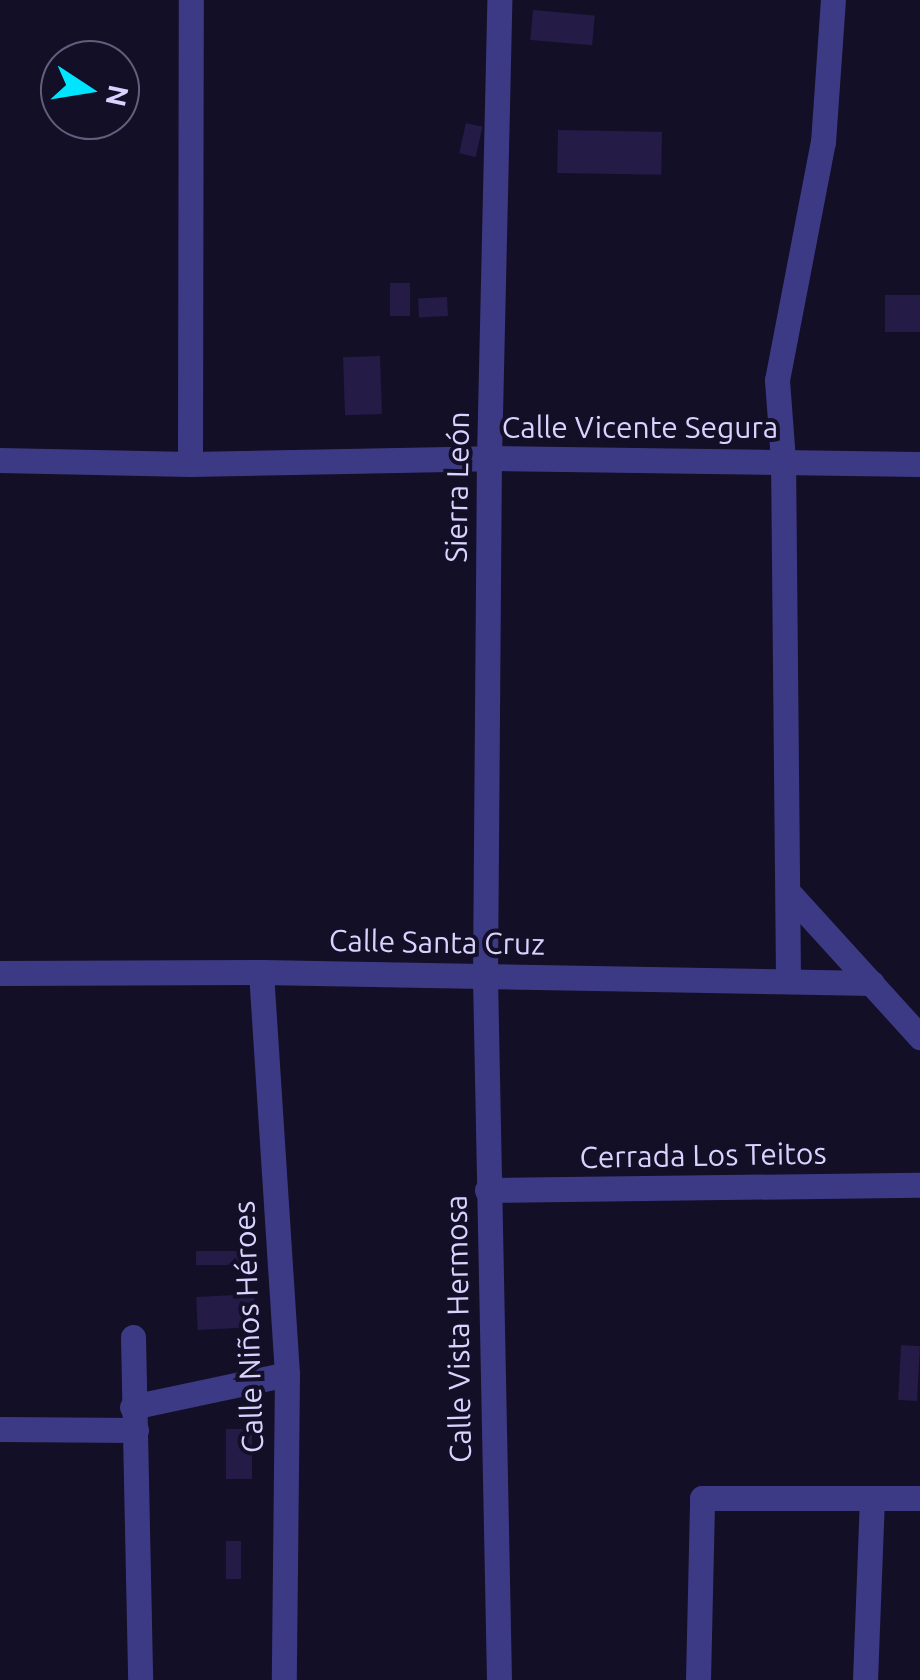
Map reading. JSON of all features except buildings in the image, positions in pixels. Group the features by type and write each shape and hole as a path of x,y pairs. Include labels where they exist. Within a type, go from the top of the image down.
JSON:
{"street":[{"path":"190,0 190,464"},
{"name":"Sierra León","path":"485,976 489,458 499,0"},
{"path":"788,978 783,460 777,380 823,142 833,0"},
{"name":"Calle Vicente Segura","path":"0,460 190,464 489,458 920,464"},
{"path":"789,893 920,1036"},
{"name":"Calle Niños Héroes","path":"260,972 287,1374 284,1680"},
{"name":"Calle Santa Cruz","path":"0,973 788,978 872,983"},
{"name":"Calle Vista Hermosa","path":"485,976 498,1680"},
{"name":"Cerrada Los Teitos","path":"486,1190 920,1186"},
{"path":"133,1337 140,1680"},
{"path":"0,1429 134,1419 287,1374"},
{"path":"698,1680 702,1498 920,1498"},
{"path":"865,1680 872,1498"}]}
